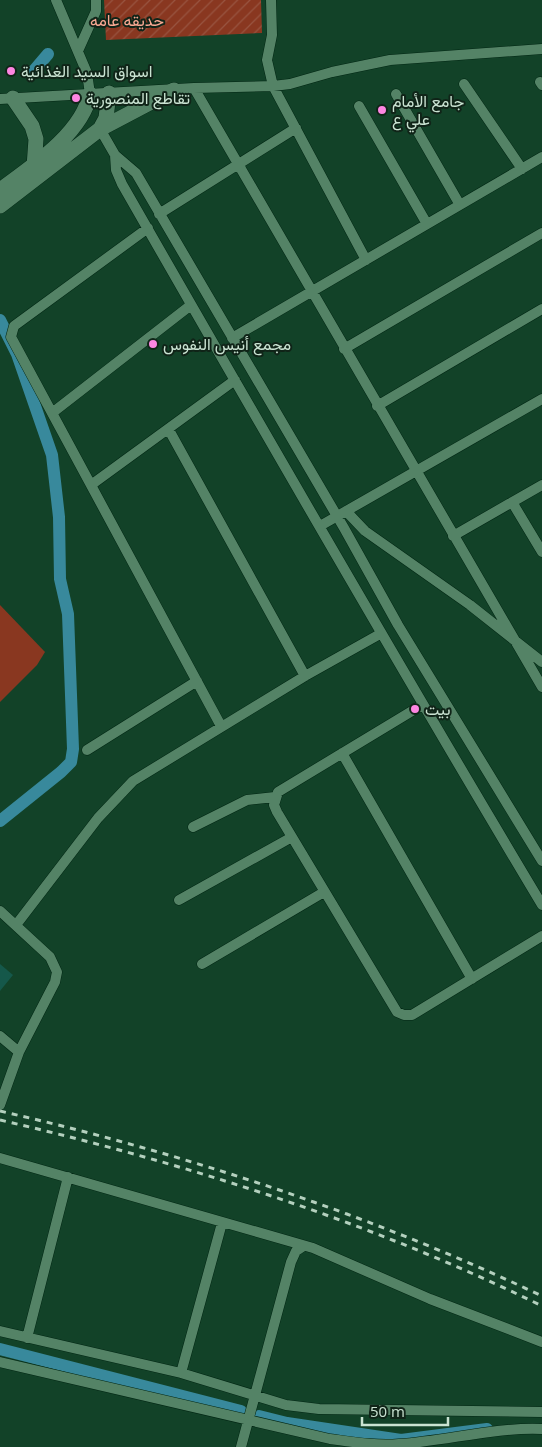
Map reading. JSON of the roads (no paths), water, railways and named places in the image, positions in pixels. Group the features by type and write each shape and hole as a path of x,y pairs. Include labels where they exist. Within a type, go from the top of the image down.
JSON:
{"main road":[{"path":"0,190 36,170 100,129 174,90"},
{"path":"100,129 106,118 109,93"},
{"path":"0,206 36,170 76,125 83,116 90,94"},
{"path":"7,99 32,126 36,138 36,170"}],"street":[{"path":"56,0 87,73 90,94"},
{"path":"78,51 96,11 96,0"},
{"path":"271,0 272,35 267,60 273,86 366,260"},
{"path":"7,99 194,88 273,86 290,84 332,72 390,60 542,50"},
{"path":"464,84 522,169"},
{"path":"194,88 377,406 542,687"},
{"path":"396,94 460,205"},
{"path":"359,106 427,224"},
{"path":"159,214 296,128"},
{"path":"100,129 115,155 136,173 232,338 342,513 398,625 542,861"},
{"path":"115,155 119,177 191,305 320,526 380,634 542,905"},
{"path":"232,338 542,158"},
{"path":"148,228 14,326 11,337 221,726"},
{"path":"344,349 542,234"},
{"path":"52,413 191,305"},
{"path":"377,406 542,310"},
{"path":"91,485 169,430 235,380"},
{"path":"320,526 542,399"},
{"path":"169,430 305,676"},
{"path":"453,536 542,485"},
{"path":"512,502 542,552"},
{"path":"342,513 470,605 517,645 542,662"},
{"path":"16,925 114,798 133,781 154,766 305,676 380,634"},
{"path":"87,750 197,681"},
{"path":"422,705 282,789 275,797 274,805 397,1012 404,1015 412,1015 542,936"},
{"path":"342,753 472,979"},
{"path":"194,827 247,800 275,797"},
{"path":"179,900 292,837"},
{"path":"202,964 324,892"},
{"path":"0,911 50,958 57,972 55,982 19,1052 0,1105"},
{"path":"0,1036 19,1052"},
{"path":"0,1158 312,1248 430,1299 542,1342"},
{"path":"28,1338 68,1177"},
{"path":"180,1373 222,1223"},
{"path":"241,1447 291,1262 296,1252 302,1246"},
{"path":"0,1331 180,1373 286,1405 319,1409 542,1412"},
{"path":"0,1362 248,1421 330,1439 378,1445 401,1446 486,1433 542,1429"}],"waterway":[{"path":"31,74 48,54"},
{"path":"0,320 17,354 52,455 59,517 60,579 68,614 73,749 71,762 61,772 0,821"},
{"path":"0,1349 241,1411"},
{"path":"259,1416 287,1423 401,1440 487,1429"}],"railway":[{"path":"0,1111 139,1147 276,1189 410,1239 477,1266 542,1296"},
{"path":"0,1120 139,1155 276,1198 411,1248 542,1306"}],"place":[{"name":"اسواق السيد الغذائية","path":"11,71"},
{"name":"تقاطع المنصورية","path":"76,98"},
{"name":"جامع الأمام علي ع","path":"382,110"},
{"name":"مجمع أنيس النفوس","path":"153,344"},
{"name":"بيت","path":"415,709"}],"park label":[{"name":"حديقه عامه","path":"127,20"}]}
